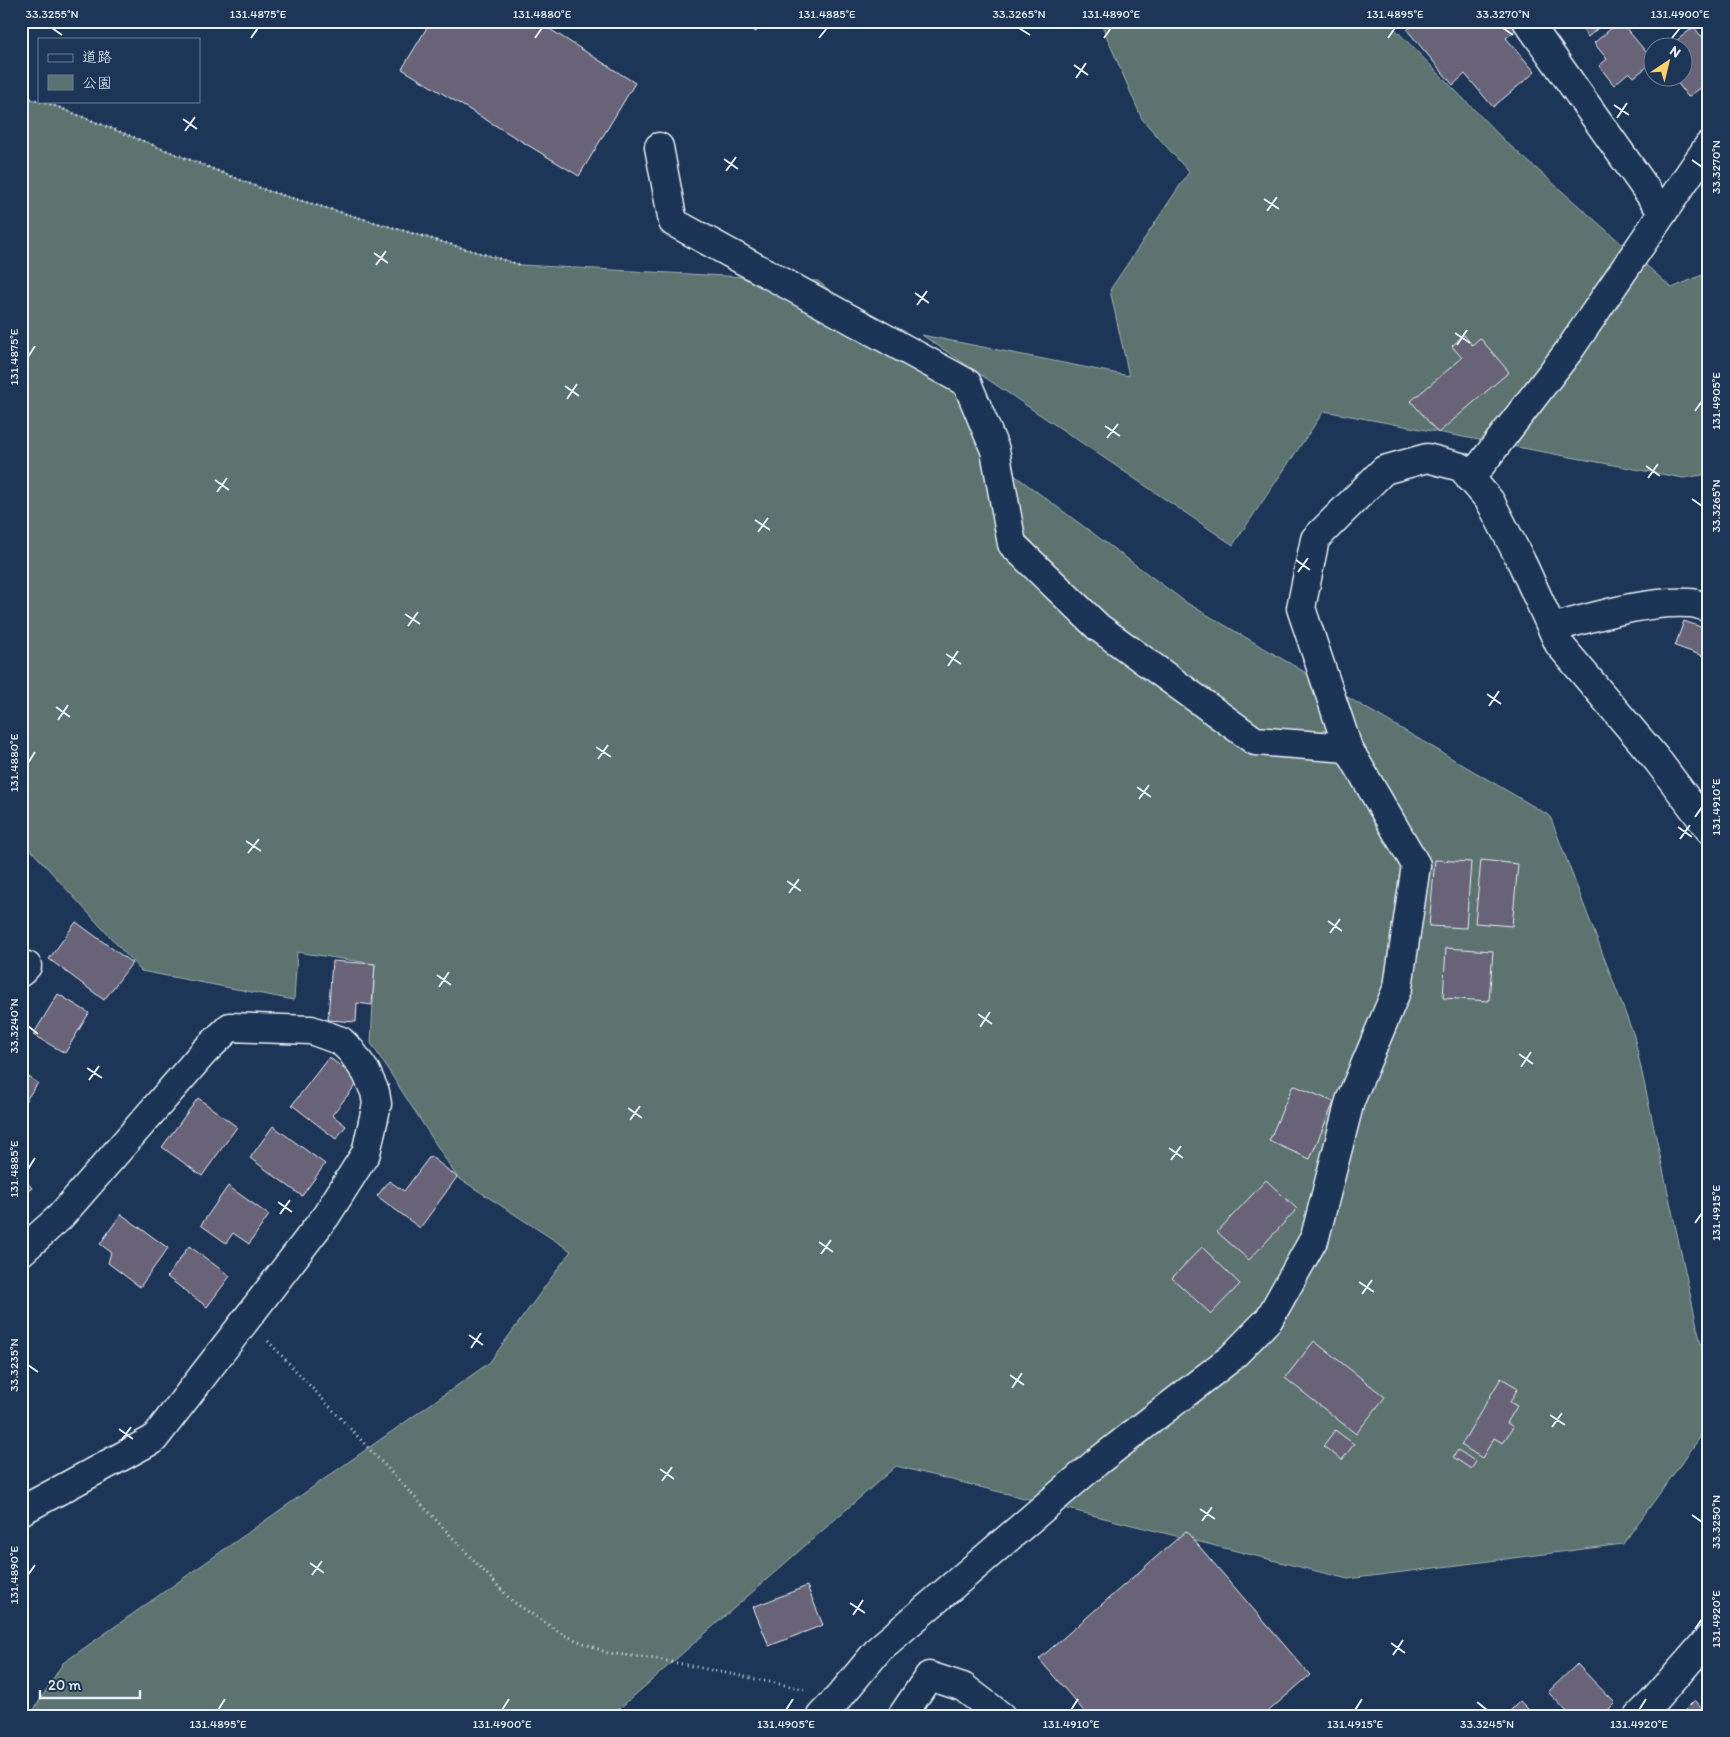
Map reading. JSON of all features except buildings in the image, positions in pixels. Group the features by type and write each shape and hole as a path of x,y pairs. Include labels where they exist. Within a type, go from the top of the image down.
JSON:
{"street":[{"path":"1527,21 1663,213"},
{"path":"1470,478 1568,352 1709,145"},
{"path":"658,147 673,222 968,383 994,450 1012,544 1098,627 1255,741 1348,748"},
{"path":"821,1716 886,1642 1097,1462 1231,1358 1269,1319 1315,1237 1350,1101 1398,987 1416,865 1348,748 1301,608 1315,539 1384,470 1427,458 1461,467 1490,501 1559,644 1658,761 1709,829"},
{"path":"1552,628 1600,615 1651,605 1692,602 1709,608"},
{"path":"21,1252 60,1217 204,1052 230,1027 311,1030 341,1040 366,1072 375,1092 377,1104 366,1153 326,1216 154,1439 21,1511"},
{"path":"1639,1716 1709,1638"},
{"path":"902,1716 929,1676 963,1687 1001,1716"}],"path":[{"path":"21,96 38,101"},
{"path":"42,102 268,191 520,265"},
{"path":"247,1319 512,1601 564,1635 608,1653 657,1659 840,1696"}],"green space":[{"path":"1100,21 1387,21 1505,141 1672,288 1709,272 1709,474 1683,478 1324,411 1233,545 922,335 1129,376 1110,290 1189,172 1142,119"},
{"path":"21,96 53,105 268,191 521,265 818,281 987,418 998,463 1187,603 1550,816 1634,1036 1709,1381 1709,1425 1623,1544 1348,1579 896,1466 611,1716 30,1716 63,1663 489,1363 571,1251 457,1177 371,1043 375,964 297,952 294,1000 141,971 21,839"}]}
